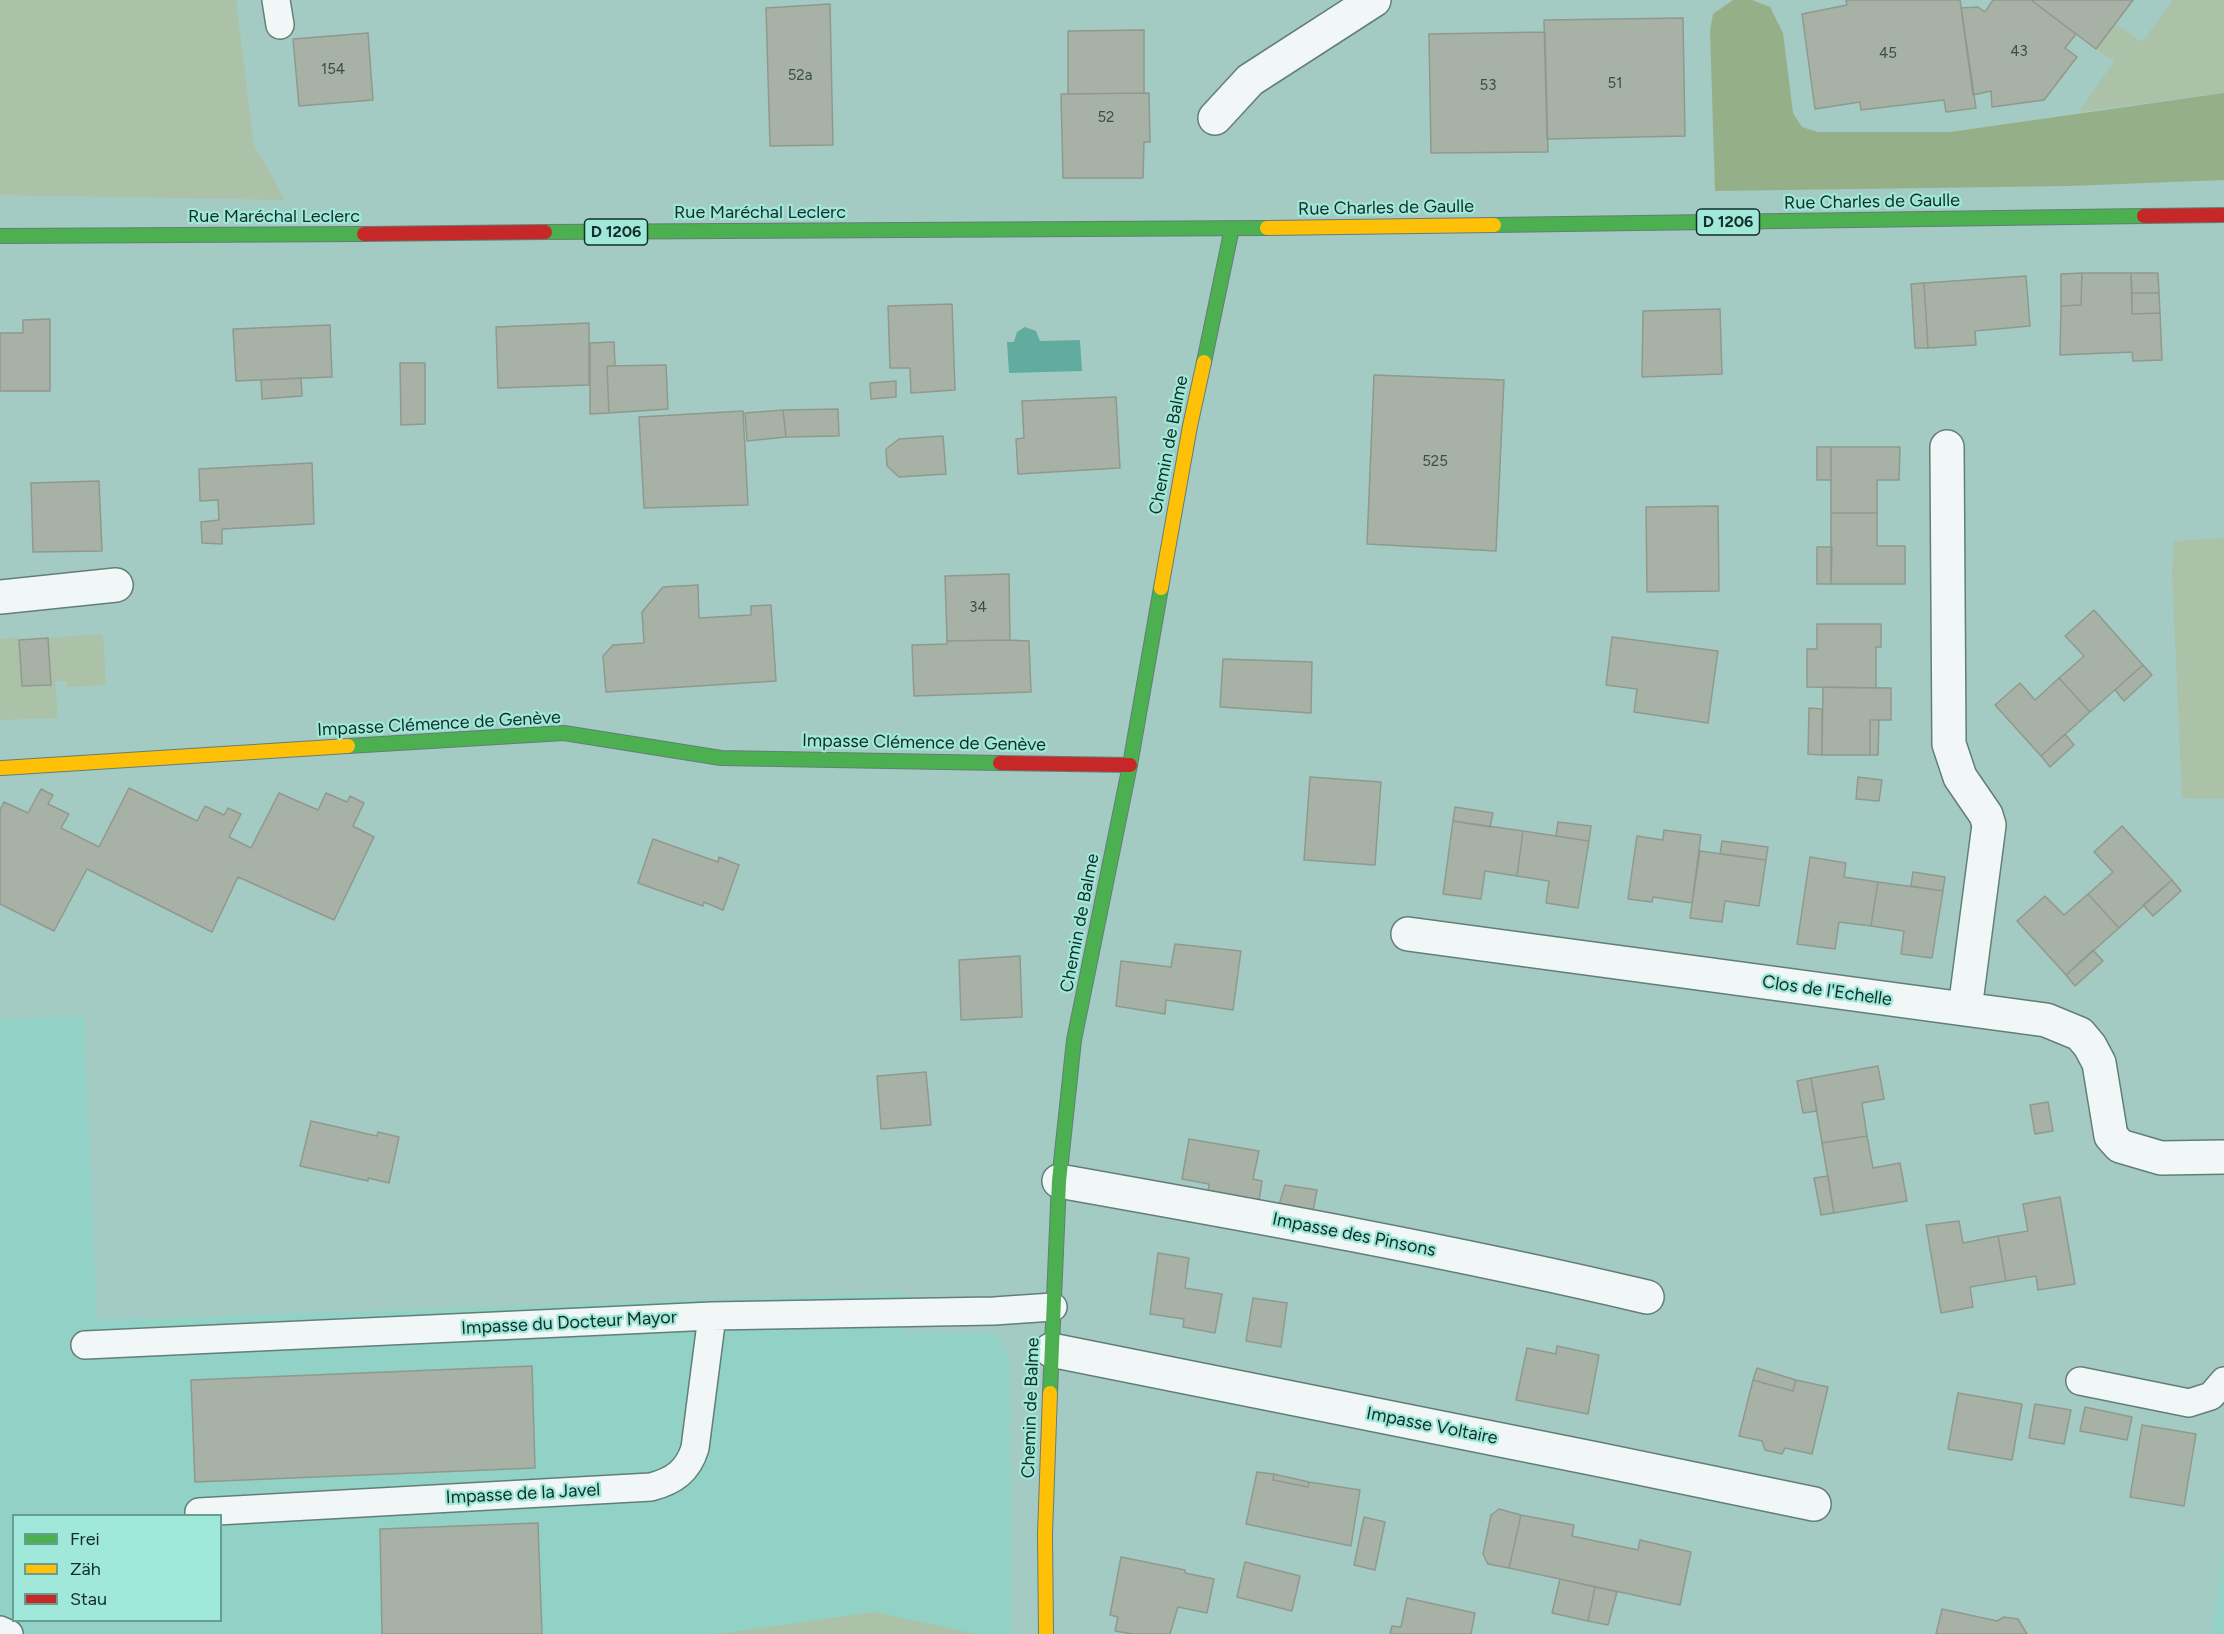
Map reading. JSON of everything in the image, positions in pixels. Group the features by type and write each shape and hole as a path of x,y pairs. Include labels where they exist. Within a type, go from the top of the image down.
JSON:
{"street":[{"path":"1215,118 1250,80 1374,0"},
{"name":"Rue Charles de Gaulle","path":"1232,228 2224,215"},
{"name":"Rue Maréchal Leclerc","path":"0,236 1232,228"},
{"name":"Chemin de Balme","path":"1046,1634 1045,1534 1053,1307 1059,1181 1074,1040 1130,765 1188,436 1232,228"},
{"path":"1947,447 1949,744 1960,777 1986,815 1989,825 1965,1009"},
{"path":"0,597 116,585"},
{"name":"Impasse Clémence de Genève","path":"2,768 564,733 720,758 1130,765"},
{"name":"Clos de l'Echelle","path":"1408,934 2046,1020 2080,1034 2099,1062 2111,1136 2114,1142 2120,1146 2161,1158 2224,1157"},
{"name":"Impasse des Pinsons","path":"1059,1181 1359,1234 1552,1274 1647,1297"},
{"name":"Impasse Voltaire","path":"1051,1350 1814,1504"}],"lane":[{"name":"Impasse du Docteur Mayor","path":"86,1345 712,1316 994,1311 1053,1307"},
{"name":"Impasse de la Javel","path":"199,1512 639,1488 664,1484 683,1471 691,1460 695,1448 712,1316"},
{"path":"2080,1382 2189,1403 2211,1396 2224,1381"},
{"path":"0,1630 9,1634"}],"shaded area":[{"path":"0,0 236,0 254,145 285,200 0,195"},
{"path":"1733,0 1752,0 1770,7 1783,33 1793,113 1802,127 1818,132 1950,132 2224,93 2224,180 2070,186 1715,191 1710,30 1713,14"},
{"path":"2173,0 2224,0 2224,93 2079,112 2114,61 2096,49 2115,23 2142,42"},
{"path":"1025,327 1036,331 1040,341 1080,340 1082,371 1009,373 1007,342 1014,342 1017,332"},
{"path":"2224,538 2224,799 2182,798 2172,571 2174,541"},
{"path":"103,634 106,685 67,687 66,681 55,682 58,718 0,720 0,639 18,637 22,686 50,685 48,638"},
{"path":"84,1016 97,1320 905,1293 907,1332 995,1333 1010,1356 1012,1634 0,1634 0,1019"},
{"path":"2224,1547 2224,1634 2211,1634"},
{"path":"875,1612 976,1634 717,1634"}],"building":[{"path":"1846,0 1960,0 1976,108 1946,112 1944,100 1861,110 1860,102 1815,109 1802,14 1847,5"},
{"path":"1993,0 2031,0 2076,34 2065,48 2077,57 2044,100 1992,107 1991,91 1973,95 1961,8 1978,7 1985,12"},
{"path":"2031,0 2133,0 2096,49"},
{"path":"830,4 833,145 770,146 766,8"},
{"path":"1683,18 1685,136 1547,139 1544,20"},
{"path":"1144,30 1144,93 1068,94 1068,31"},
{"path":"1545,32 1548,152 1431,153 1429,34"},
{"path":"368,33 373,100 299,106 293,39"},
{"path":"1149,93 1150,142 1144,142 1143,178 1063,178 1061,94"},
{"path":"2082,273 2081,305 2061,306 2061,274"},
{"path":"2082,273 2131,273 2132,314 2160,313 2162,360 2133,361 2132,352 2060,355 2061,306 2081,305"},
{"path":"2131,273 2158,273 2159,293 2132,293"},
{"path":"2026,276 2030,326 1975,331 1976,345 1928,348 1924,283"},
{"path":"1924,283 1928,348 1915,348 1911,284"},
{"path":"2132,293 2159,293 2160,313 2132,314"},
{"path":"952,304 955,390 911,393 910,368 890,368 888,306"},
{"path":"1720,309 1722,374 1642,377 1643,311"},
{"path":"50,319 50,391 0,391 0,333 23,333 23,320"},
{"path":"589,323 589,385 498,388 496,327"},
{"path":"330,325 332,377 236,381 233,329"},
{"path":"614,342 615,366 607,366 609,413 590,414 590,343"},
{"path":"400,363 425,363 425,424 401,425"},
{"path":"666,365 668,409 609,413 607,366"},
{"path":"1374,375 1504,380 1496,551 1367,544"},
{"path":"301,378 302,396 262,399 261,380"},
{"path":"896,381 896,397 871,399 870,383"},
{"path":"1116,397 1120,468 1018,474 1016,439 1024,438 1022,401"},
{"path":"838,409 839,436 786,437 783,410"},
{"path":"783,410 786,437 747,441 745,413"},
{"path":"743,411 748,505 644,508 639,417"},
{"path":"943,436 946,474 899,477 887,466 886,449 899,439"},
{"path":"1817,447 1831,447 1831,480 1817,480"},
{"path":"1831,447 1900,447 1899,480 1877,480 1877,513 1831,513"},
{"path":"312,463 314,524 222,529 222,544 202,543 201,522 219,520 218,500 200,501 199,469"},
{"path":"99,481 102,551 33,552 31,483"},
{"path":"1718,506 1719,591 1647,592 1646,507"},
{"path":"1831,513 1877,513 1877,546 1905,546 1905,584 1831,584"},
{"path":"1817,547 1832,547 1831,584 1817,584"},
{"path":"1009,574 1010,640 947,641 945,576"},
{"path":"698,585 699,618 751,615 751,606 771,605 776,681 606,692 603,656 613,645 644,643 642,612 663,587"},
{"path":"2094,610 2143,665 2090,712 2059,678 2084,656 2065,636"},
{"path":"1817,624 1881,624 1881,647 1876,647 1876,688 1807,687 1807,649 1817,649"},
{"path":"1612,637 1718,651 1708,723 1634,712 1637,689 1606,685"},
{"path":"48,638 51,685 22,686 19,640"},
{"path":"947,641 1029,641 1031,692 914,696 912,645 947,644"},
{"path":"1223,659 1312,662 1311,713 1220,707"},
{"path":"2143,665 2152,675 2124,701 2115,690"},
{"path":"2059,678 2090,712 2041,756 1995,705 2020,683 2035,700"},
{"path":"1823,687 1891,688 1891,720 1870,720 1870,755 1822,755"},
{"path":"1809,708 1822,709 1822,755 1808,754"},
{"path":"1870,720 1879,720 1878,755 1870,755"},
{"path":"2065,734 2074,745 2050,767 2041,756"},
{"path":"1310,777 1381,782 1375,865 1304,860"},
{"path":"1858,777 1882,780 1879,801 1856,799"},
{"path":"129,788 197,821 205,806 224,815 228,808 241,814 229,837 251,848 279,793 318,810 326,793 347,802 350,796 364,803 353,826 374,837 334,920 238,877 212,932 87,869 54,931 0,904 0,810 4,802 28,813 41,789 53,795 48,804 69,814 61,828 99,847"},
{"path":"1455,807 1493,813 1490,827 1453,821"},
{"path":"1453,821 1523,831 1517,876 1485,871 1481,899 1443,894"},
{"path":"1558,822 1591,826 1589,841 1556,836"},
{"path":"2122,826 2172,880 2119,928 2088,894 2113,872 2094,852"},
{"path":"1664,830 1701,835 1692,903 1653,897 1652,902 1628,899 1637,836 1663,840"},
{"path":"1523,831 1589,841 1578,908 1546,903 1549,881 1517,876"},
{"path":"653,839 718,862 719,857 739,865 723,910 704,902 703,906 638,883"},
{"path":"1722,841 1768,847 1766,860 1720,854"},
{"path":"1700,851 1766,860 1759,906 1725,901 1722,922 1690,918"},
{"path":"1810,857 1846,863 1844,877 1878,882 1871,926 1839,922 1835,949 1797,944"},
{"path":"1913,872 1945,877 1943,891 1911,886"},
{"path":"2172,880 2181,891 2153,916 2143,905"},
{"path":"1878,882 1943,891 1932,958 1901,954 1904,931 1871,926"},
{"path":"2088,894 2119,928 2066,975 2017,921 2045,896 2064,915"},
{"path":"1175,944 1241,951 1233,1010 1166,1000 1165,1014 1116,1006 1121,961 1171,967"},
{"path":"2093,950 2103,961 2075,986 2066,975"},
{"path":"1020,956 1022,1017 961,1020 959,960"},
{"path":"1878,1066 1884,1099 1862,1103 1867,1136 1822,1143 1811,1078"},
{"path":"926,1072 931,1125 881,1129 877,1076"},
{"path":"1811,1078 1817,1111 1803,1113 1797,1081"},
{"path":"2048,1102 2053,1131 2035,1134 2030,1105"},
{"path":"311,1121 377,1136 378,1132 399,1137 389,1183 368,1178 368,1181 300,1166"},
{"path":"1867,1136 1873,1168 1900,1163 1907,1201 1834,1213 1822,1143"},
{"path":"1189,1139 1259,1151 1253,1179 1262,1181 1259,1201 1208,1192 1209,1184 1182,1179"},
{"path":"1828,1176 1834,1213 1821,1215 1814,1178"},
{"path":"1285,1185 1317,1190 1313,1211 1279,1205"},
{"path":"2060,1197 2075,1284 2038,1290 2036,1276 2006,1281 1998,1236 2028,1231 2023,1204"},
{"path":"1959,1221 1963,1243 1998,1236 2006,1281 1970,1287 1973,1307 1941,1313 1926,1225"},
{"path":"1158,1253 1189,1258 1185,1288 1222,1294 1215,1333 1183,1327 1184,1319 1150,1314"},
{"path":"1253,1298 1287,1303 1281,1347 1246,1341"},
{"path":"1557,1346 1599,1355 1588,1414 1516,1400 1527,1348 1556,1354"},
{"path":"532,1366 535,1468 195,1482 191,1380"},
{"path":"1757,1368 1796,1380 1793,1391 1753,1380"},
{"path":"1753,1380 1793,1391 1796,1380 1828,1387 1812,1454 1785,1448 1782,1454 1765,1450 1762,1441 1739,1436"},
{"path":"1958,1393 2022,1404 2012,1460 1948,1449"},
{"path":"2035,1404 2071,1410 2064,1444 2029,1438"},
{"path":"2085,1407 2132,1417 2127,1440 2080,1431"},
{"path":"2142,1425 2196,1434 2184,1506 2130,1497"},
{"path":"1257,1472 1274,1474 1273,1480 1308,1487 1309,1482 1360,1490 1351,1546 1246,1524"},
{"path":"1274,1474 1309,1482 1308,1487 1273,1480"},
{"path":"1499,1509 1521,1515 1509,1568 1488,1564 1483,1554 1491,1515"},
{"path":"1521,1515 1574,1525 1572,1536 1638,1550 1640,1540 1691,1552 1680,1605 1509,1568"},
{"path":"1364,1517 1385,1522 1375,1570 1354,1565"},
{"path":"538,1523 542,1634 382,1634 380,1529"},
{"path":"1121,1557 1185,1570 1185,1573 1214,1579 1207,1613 1178,1607 1170,1634 1132,1634 1115,1631 1118,1617 1110,1615"},
{"path":"1245,1562 1300,1576 1292,1611 1237,1597"},
{"path":"1560,1579 1595,1587 1588,1621 1552,1613"},
{"path":"1595,1587 1617,1592 1608,1625 1588,1621"},
{"path":"1407,1598 1475,1613 1471,1634 1390,1634 1392,1626 1401,1627"},
{"path":"1942,1609 1997,1621 2004,1617 2018,1619 2027,1634 1936,1634"}],"traffic: fast":[{"path":"1494,225 2144,216"},
{"path":"1204,362 1232,228"},
{"path":"545,232 1267,228"},
{"path":"0,236 364,234"},
{"path":"1050,1393 1059,1181 1074,1040 1130,765 1161,588"},
{"path":"348,746 564,733 721,758 1000,763"}],"traffic: slow":[{"path":"1267,228 1494,225"},
{"path":"1161,588 1204,362"},
{"path":"2,768 348,746"},
{"path":"1046,1634 1045,1534 1050,1393"}],"traffic: jam":[{"path":"2144,216 2224,215"},
{"path":"364,234 545,232"},
{"path":"1000,763 1130,765"}]}
